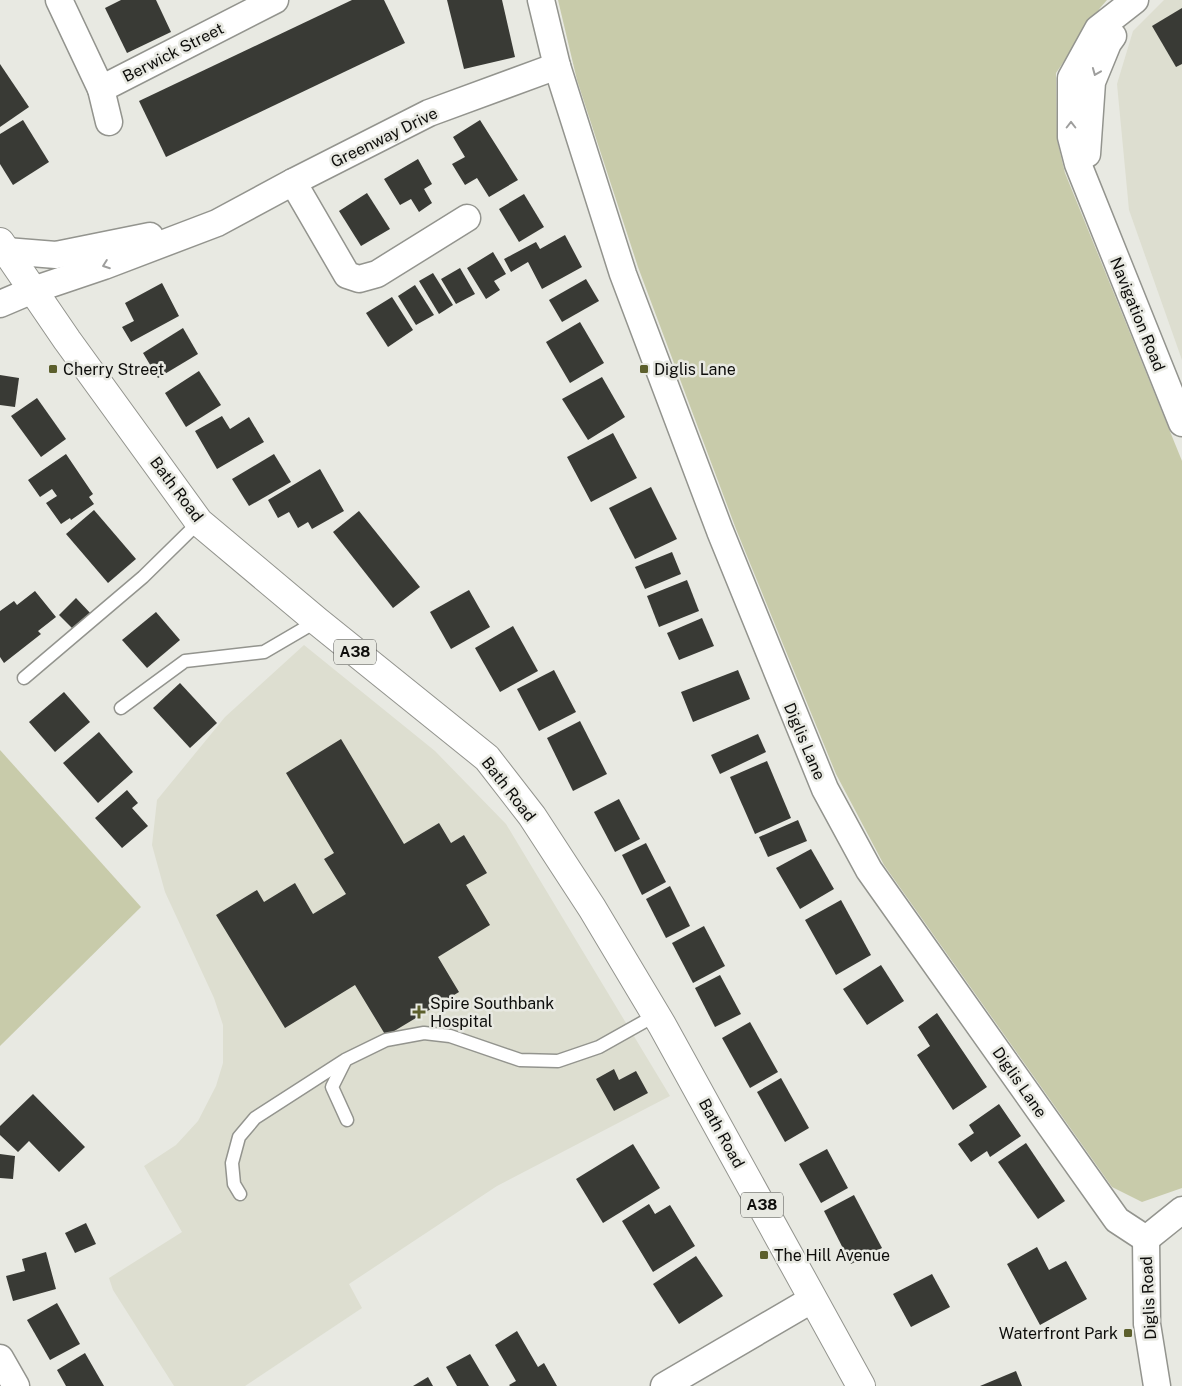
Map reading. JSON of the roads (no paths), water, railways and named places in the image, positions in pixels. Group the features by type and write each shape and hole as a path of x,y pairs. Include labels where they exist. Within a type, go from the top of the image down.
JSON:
{"main road":[{"name":"Bath Road","path":"3,246 32,290 199,522 317,621 487,758 532,816 592,908 656,1015 861,1386"}],"street":[{"path":"59,0 101,89 110,122"},
{"name":"Berwick Street","path":"101,89 274,0"},
{"name":"Diglis Lane","path":"541,0 558,66 623,274 720,531 825,789 869,870 1117,1220 1146,1240"},
{"name":"Navigation Road","path":"1136,0 1098,29 1071,78 1071,138 1078,164 1182,423"},
{"name":"Greenway Drive","path":"32,290 104,266 217,222 429,113 558,66"},
{"path":"292,182 347,275 359,279 377,274 467,218"},
{"name":"Greenway Drive","path":"3,246 56,255 217,222"},
{"path":"0,304 32,290"},
{"path":"1146,1240 1182,1210"},
{"name":"Diglis Road","path":"1146,1240 1146,1324 1157,1386"},
{"path":"664,1386 814,1299"},
{"path":"0,1358 16,1386"}],"lane":[{"path":"24,678 142,577 199,522"},
{"path":"121,708 185,662 264,652 317,621"},
{"path":"240,1194 234,1184 232,1163 239,1137 255,1118 345,1060 386,1040 424,1033 450,1036 520,1060 558,1061 599,1047 656,1015"},
{"path":"345,1060 332,1087 347,1120"}],"place":[{"name":"Cherry Street","path":"53,369"},
{"name":"Diglis Lane","path":"644,369"},
{"name":"Spire Southbank Hospital","path":"419,1012"},
{"name":"The Hill Avenue","path":"764,1255"},
{"name":"Waterfront Park","path":"1128,1333"}]}
